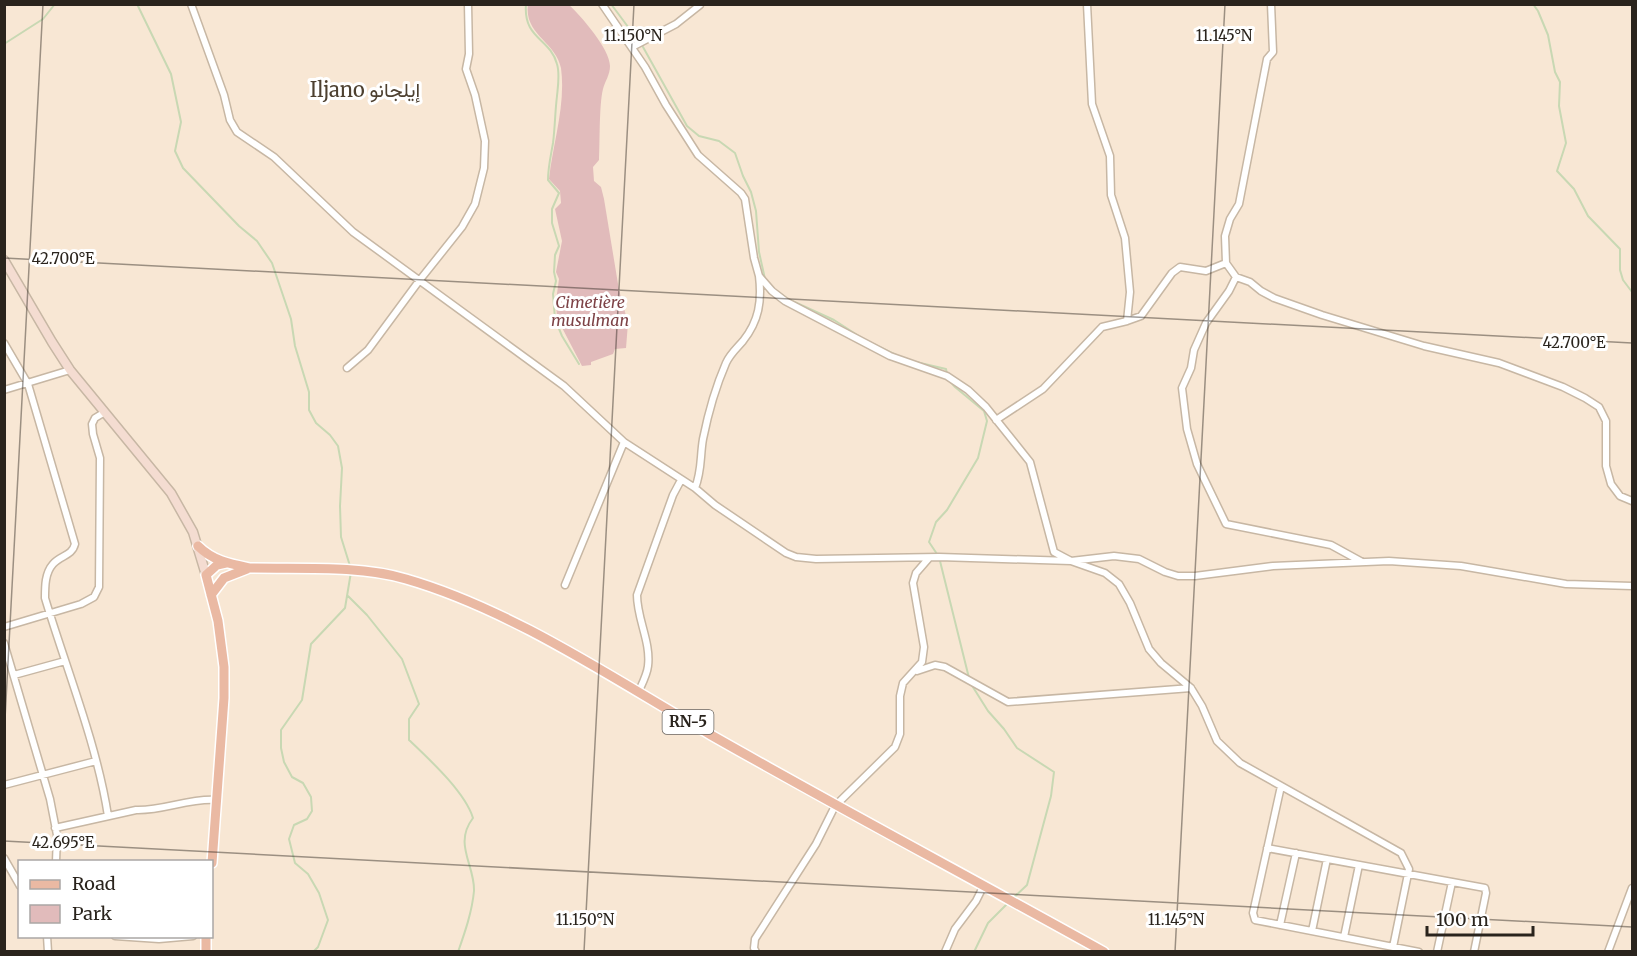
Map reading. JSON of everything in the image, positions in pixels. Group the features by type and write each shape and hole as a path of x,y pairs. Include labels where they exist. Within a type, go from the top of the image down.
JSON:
{"main road":[{"path":"4,260 70,370 171,493 198,546 222,644 224,667 224,698 212,860"},
{"path":"198,546 213,559 226,563"},
{"path":"206,576 217,564 226,563"},
{"name":"RN-5","path":"226,563 250,568 360,572 403,578 453,594 563,649 835,806 1104,951"},
{"name":"RN-5","path":"211,595 224,578 237,571 250,568"}],"street":[{"path":"347,368 368,350 418,281 462,227 475,204 484,168 485,141 475,95 466,69 470,44 468,4"},
{"path":"602,4 632,47 698,155 746,199 761,297 752,328 724,367 703,440 701,474 695,488"},
{"path":"632,47 676,24 700,4"},
{"path":"1087,4 1092,104 1110,156 1111,195 1125,238 1130,292 1127,321"},
{"path":"1271,4 1273,52 1267,59 1239,204 1230,219 1225,236 1226,263 1236,277 1250,282 1260,291 1274,298 1424,346 1499,363 1563,387 1585,398 1599,407 1606,421 1606,466 1611,484 1620,496 1632,501"},
{"path":"191,5 237,132 274,156 352,232 564,386 624,442 695,488 715,505 786,553 816,559 929,558 1071,561 1114,556 1139,559 1178,576 1273,566 1389,561 1461,566 1566,584 1632,586"},
{"path":"996,420 1043,389 1102,327 1141,316 1172,273 1180,267 1206,271 1226,263"},
{"path":"759,276 772,291 785,301 864,344 906,363 947,376 968,390 986,407 1030,462 1054,552 1071,561 1096,568 1119,584 1130,603 1149,649 1161,663 1191,688 1202,706 1217,741 1240,763 1401,854 1409,869 1393,946"},
{"path":"1236,277 1206,323 1194,350 1191,368 1182,388 1187,429 1197,464 1226,524 1331,545 1363,562"},
{"path":"4,343 28,384 75,544 72,551 52,565 47,574 45,598 96,761 104,789 108,816"},
{"path":"4,390 70,370"},
{"path":"4,627 50,614 94,597 99,587 100,458 92,424 95,418 105,412"},
{"path":"565,585 624,442"},
{"path":"638,693 648,667 648,650 637,605 637,595 672,495 681,480"},
{"path":"756,951 755,939 816,844 835,806 895,747 900,734 900,696 903,683 922,662 924,647 913,583 916,573 929,558"},
{"path":"4,643 43,773 56,828 56,860"},
{"path":"14,675 64,661"},
{"path":"913,672 926,667 945,667 1008,702 1191,688"},
{"path":"4,785 96,761"},
{"path":"1281,786 1253,913 1255,920 1419,951"},
{"path":"56,828 136,810 147,810 199,799 216,800"},
{"path":"1267,848 1485,888 1486,893 1474,951"},
{"path":"1281,925 1296,853"},
{"path":"4,858 18,882"},
{"path":"1312,931 1327,859"},
{"path":"1344,937 1359,865"},
{"path":"1437,951 1452,882"},
{"path":"945,951 955,929 976,901 984,885"},
{"path":"1608,951 1632,888"},
{"path":"145,938 170,938"}],"green space":[{"name":"Cimetière musulman","path":"528,5 569,5 600,42 609,59 609,72 604,86 600,113 599,160 593,167 594,181 601,187 604,199 619,290 628,323 626,348 615,349 613,354 591,362 591,365 582,366 557,318 556,301 559,279 556,272 562,241 555,209 561,203 560,191 549,179 562,96 561,68 553,51 535,31 528,15"}],"waterway":[{"path":"4,44 43,19 55,4"},
{"path":"137,4 171,74 181,122 175,151 183,168 239,226 257,241 272,263 291,319 295,346 309,392 309,410 316,423 330,435 338,446 342,468 341,537 350,566"},
{"path":"526,4 529,24 533,32 554,55 558,68 548,180 559,193 552,209 552,223 559,246 555,255 556,281 553,294 555,319 562,336 579,364"},
{"path":"611,4 643,47 687,126 699,136 719,141 735,153 756,211 759,252 765,279"},
{"path":"1533,4 1548,35 1555,72 1560,82 1559,106 1566,143 1557,171 1574,189 1588,216 1620,249 1620,270 1623,280 1632,292"},
{"path":"777,291 788,299 834,320 865,340 896,355"},
{"path":"916,362 946,369 947,374"},
{"path":"949,380 984,411 987,421 978,458 947,510 936,522 929,542 939,557 969,678"},
{"path":"313,952 318,947 328,920 319,893 308,874 295,863 289,839 294,825 307,819 312,811 311,797 303,783 292,777 284,762 281,730 302,700 311,644 345,608 351,572"},
{"path":"348,596 367,615 402,659 419,704 409,719 409,740 455,787 473,818 467,828 465,846 474,891 470,914 458,952"},
{"path":"971,684 988,711 1017,748 1054,772 1051,796 1027,885 1012,899"},
{"path":"974,952 988,923 1008,903"}],"district":[{"name":"Iljano إيلجانو","path":"365,90"}]}
